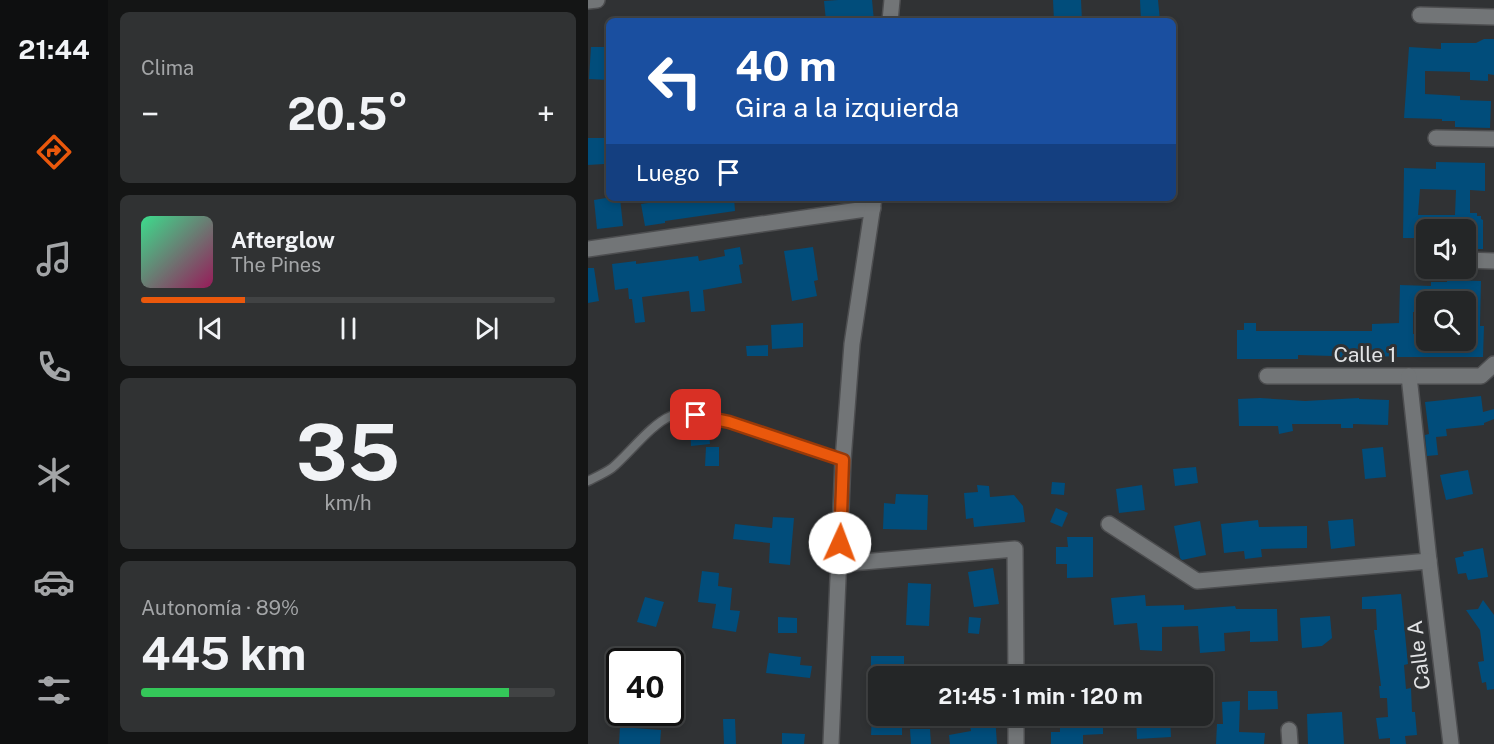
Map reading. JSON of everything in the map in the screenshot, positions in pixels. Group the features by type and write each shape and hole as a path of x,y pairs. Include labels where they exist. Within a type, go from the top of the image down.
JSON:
{"street":[{"path":"588,1 597,0"},
{"path":"890,18 891,0"},
{"path":"1420,15 1494,17"},
{"path":"1436,138 1494,139"},
{"path":"588,249 874,203 852,344 843,460 831,744"},
{"path":"1476,260 1494,261"},
{"name":"Calle 1","path":"1267,376 1481,376 1494,364"},
{"name":"Calle A","path":"1410,376 1451,744"},
{"path":"1109,524 1197,581 1429,561"},
{"path":"839,564 1015,549 1016,666"},
{"path":"1016,726 1016,744"}],"lane":[{"path":"588,481 611,469 653,429 672,416 696,415 729,422 843,460"}],"building":[{"path":"872,0 874,18 826,18 824,1"},
{"path":"1053,0 1081,0 1082,18 1054,18"},
{"path":"1140,0 1158,0 1160,18 1141,18"},
{"path":"1484,39 1494,39 1494,75 1488,74 1488,81 1470,80 1470,72 1425,71 1425,94 1460,96 1460,100 1491,101 1490,128 1455,127 1455,121 1442,121 1442,119 1404,118 1409,47 1441,49 1441,43 1476,43"},
{"path":"591,47 606,47 606,80 589,79"},
{"path":"588,138 604,138 604,164 588,165"},
{"path":"1436,162 1485,163 1485,191 1470,190 1470,213 1477,213 1477,216 1481,216 1483,220 1483,249 1476,249 1476,219 1416,219 1416,238 1403,238 1404,168 1436,169","holes":["1420,189 1456,190 1455,215 1418,215"]},
{"path":"606,198 606,201 620,201 623,226 597,229 594,200"},
{"path":"662,201 734,201 735,211 645,226 641,204"},
{"path":"740,247 743,264 739,265 742,283 703,290 705,311 691,312 689,291 642,297 645,322 635,323 628,288 615,290 612,264 636,261 636,264 698,256 699,261 725,256 724,250"},
{"path":"813,247 818,280 814,281 817,296 792,301 784,251"},
{"path":"588,268 594,268 599,301 588,303"},
{"path":"1481,281 1480,326 1484,326 1483,357 1396,356 1333,359 1333,356 1298,355 1298,359 1237,359 1237,330 1244,330 1244,323 1256,323 1256,331 1372,331 1372,324 1399,323 1400,285 1431,286 1431,282"},
{"path":"803,323 803,347 772,349 771,325"},
{"path":"768,345 768,356 747,356 746,346"},
{"path":"1481,396 1483,412 1494,409 1494,419 1484,425 1446,429 1447,436 1436,437 1438,455 1427,456 1425,435 1429,434 1425,402"},
{"path":"1359,398 1389,400 1388,425 1353,424 1353,428 1341,428 1341,424 1292,424 1293,431 1279,434 1278,426 1239,426 1238,399 1305,401"},
{"path":"690,424 708,424 710,444 691,446"},
{"path":"706,447 719,447 719,466 705,466"},
{"path":"1383,447 1386,477 1365,479 1362,449"},
{"path":"1196,467 1198,483 1175,486 1173,469"},
{"path":"1468,470 1473,494 1446,500 1440,475"},
{"path":"1052,482 1065,483 1064,495 1051,494"},
{"path":"977,485 989,486 990,497 1014,495 1023,506 1025,522 974,527 973,518 966,519 964,493 978,492"},
{"path":"1142,485 1145,510 1119,513 1116,489"},
{"path":"896,494 928,495 927,530 883,529 884,503 895,504"},
{"path":"1056,508 1068,513 1062,527 1050,522"},
{"path":"773,517 794,518 790,565 769,563 770,543 733,539 735,524 772,528"},
{"path":"1353,519 1355,546 1331,549 1328,521"},
{"path":"1258,520 1259,527 1307,526 1307,548 1261,549 1262,557 1245,559 1244,551 1224,553 1221,524"},
{"path":"1200,521 1206,555 1182,560 1174,526"},
{"path":"1067,537 1093,537 1093,577 1067,578 1067,564 1056,564 1056,547 1068,547"},
{"path":"1483,548 1488,577 1468,580 1466,573 1458,574 1455,558 1464,556 1463,552"},
{"path":"993,568 999,604 974,607 968,572"},
{"path":"702,571 719,573 718,586 732,588 730,610 740,611 736,632 712,628 716,604 698,602"},
{"path":"908,583 931,584 929,626 906,625"},
{"path":"1401,594 1408,664 1404,665 1406,689 1411,688 1412,712 1415,712 1417,735 1405,736 1406,744 1390,744 1390,738 1379,739 1376,718 1388,717 1387,698 1380,698 1379,686 1381,686 1374,630 1377,630 1376,609 1362,609 1362,597"},
{"path":"1145,595 1146,606 1184,605 1184,610 1235,606 1236,609 1277,609 1278,641 1250,642 1250,631 1224,633 1225,651 1200,653 1198,626 1162,627 1162,651 1140,650 1137,623 1114,625 1111,598"},
{"path":"645,597 664,602 656,627 637,622"},
{"path":"1483,600 1494,615 1494,689 1487,690 1486,682 1482,683 1478,662 1484,661 1480,630 1466,610 1478,609"},
{"path":"1330,616 1332,638 1322,646 1302,648 1300,618"},
{"path":"778,617 797,618 797,633 778,633"},
{"path":"969,617 981,618 979,634 968,633"},
{"path":"769,653 801,657 800,665 812,666 810,678 766,673"},
{"path":"871,656 904,656 904,666 871,666"},
{"path":"1248,691 1277,691 1278,709 1248,710"},
{"path":"1240,701 1239,732 1265,733 1264,744 1216,744 1217,724 1223,724 1222,702"},
{"path":"1342,712 1344,744 1308,744 1307,714"},
{"path":"723,719 735,719 736,744 724,744"},
{"path":"871,726 902,726 902,735 871,735"},
{"path":"970,726 996,726 997,744 950,744 949,735 971,731"},
{"path":"1060,726 1103,726 1103,734 1083,735 1083,744 1051,744 1051,732 1060,732"},
{"path":"1136,726 1170,726 1171,737 1137,739"},
{"path":"620,727 661,730 660,744 619,744"},
{"path":"910,729 930,729 931,744 911,744"},
{"path":"782,733 805,734 804,744 782,744"}],"route":[{"path":"696,415 729,422 843,460 840,543"}]}
